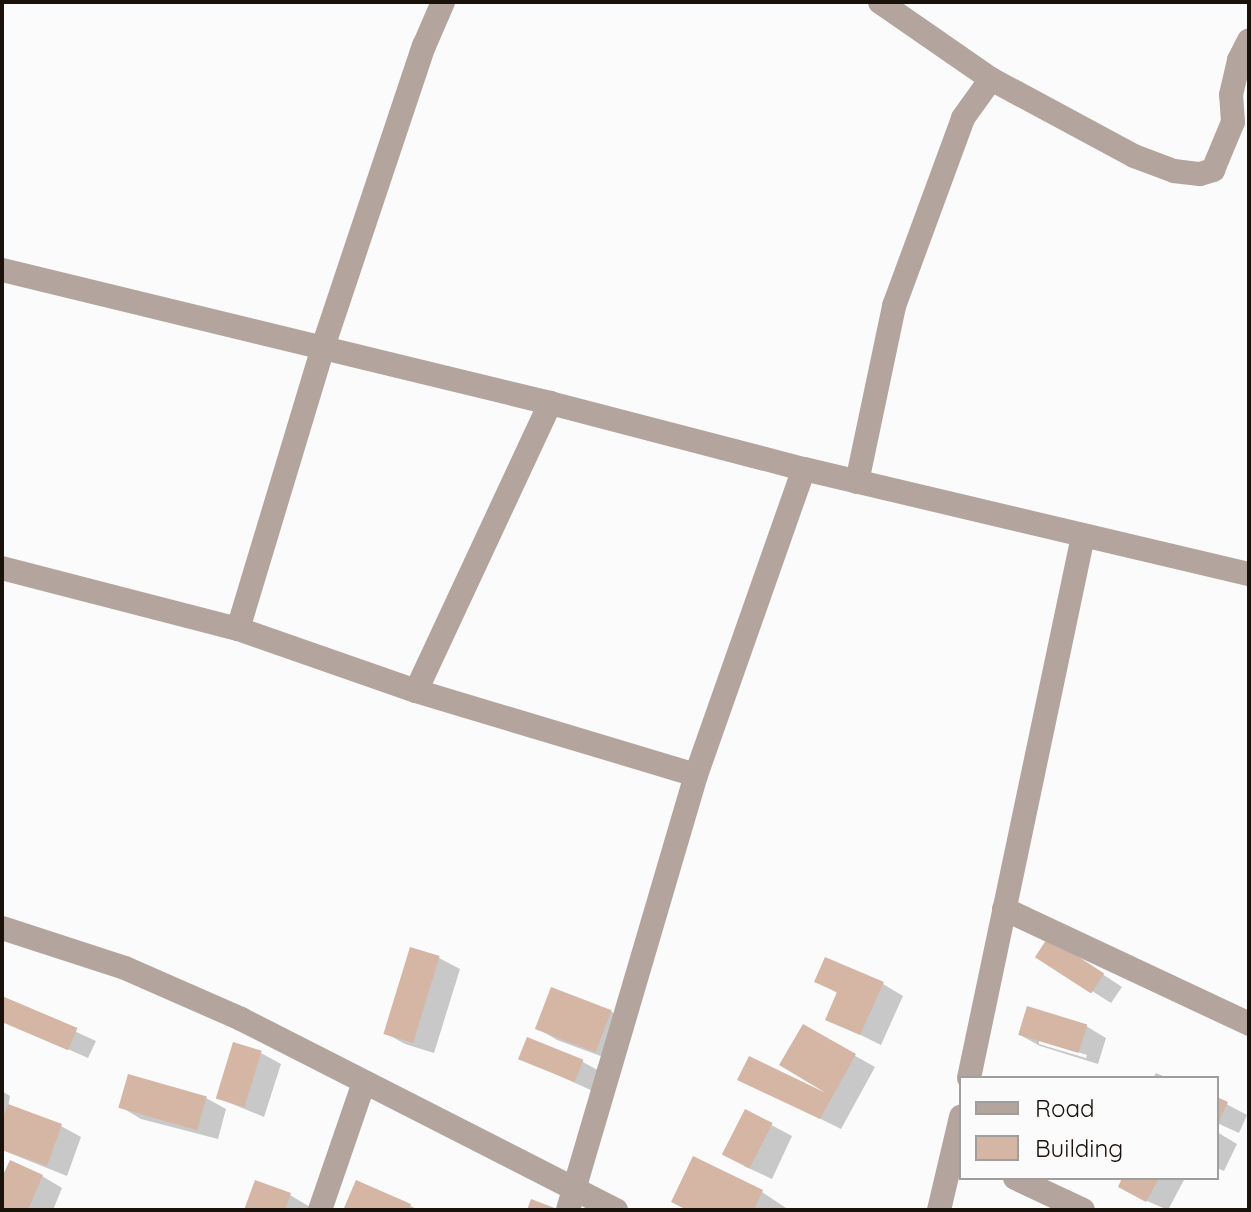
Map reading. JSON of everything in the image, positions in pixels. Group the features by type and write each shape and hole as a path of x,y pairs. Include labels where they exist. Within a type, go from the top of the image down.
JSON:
{"street":[{"path":"238,629 322,350 424,46 443,2"},
{"path":"880,2 991,79 1134,156 1191,175 1213,170 1241,125 1231,95 1239,60 1249,40"},
{"path":"857,482 894,306 963,118 991,79"},
{"path":"2,270 550,403 857,482 1249,574"},
{"path":"416,691 550,403"},
{"path":"572,1199 696,775 804,469"},
{"path":"969,1076 1083,536"},
{"path":"2,568 238,629 416,691 696,775"},
{"path":"1004,909 1249,1024"},
{"path":"2,928 125,968 241,1019 364,1082 572,1199 616,1210"},
{"path":"320,1210 364,1082"},
{"path":"939,1210 958,1151"},
{"path":"1019,1180 1083,1210"}],"building":[{"path":"1048,937 1104,973 1091,994 1035,957"},
{"path":"410,947 440,956 413,1043 383,1034"},
{"path":"825,957 884,982 860,1035 825,1020 837,992 814,982"},
{"path":"551,987 612,1010 596,1052 535,1029"},
{"path":"2,996 77,1028 68,1050 2,1022"},
{"path":"1027,1006 1087,1024 1078,1053 1018,1035"},
{"path":"803,1024 856,1054 820,1119 737,1080 749,1056 826,1093 779,1065"},
{"path":"527,1037 584,1060 575,1082 518,1059"},
{"path":"233,1042 262,1051 244,1107 216,1098"},
{"path":"128,1074 207,1097 197,1130 118,1108"},
{"path":"1219,1098 1228,1102 1219,1122"},
{"path":"8,1104 62,1124 47,1166 2,1150 2,1121"},
{"path":"745,1109 773,1123 749,1169 722,1154"},
{"path":"693,1156 763,1190 754,1210 687,1210 671,1202"},
{"path":"10,1160 43,1175 28,1210 2,1208 2,1177"},
{"path":"255,1180 291,1193 285,1210 244,1210"},
{"path":"356,1180 411,1204 409,1210 344,1208"},
{"path":"1121,1180 1158,1180 1146,1202 1118,1187"},
{"path":"531,1199 560,1210 527,1210"}]}
